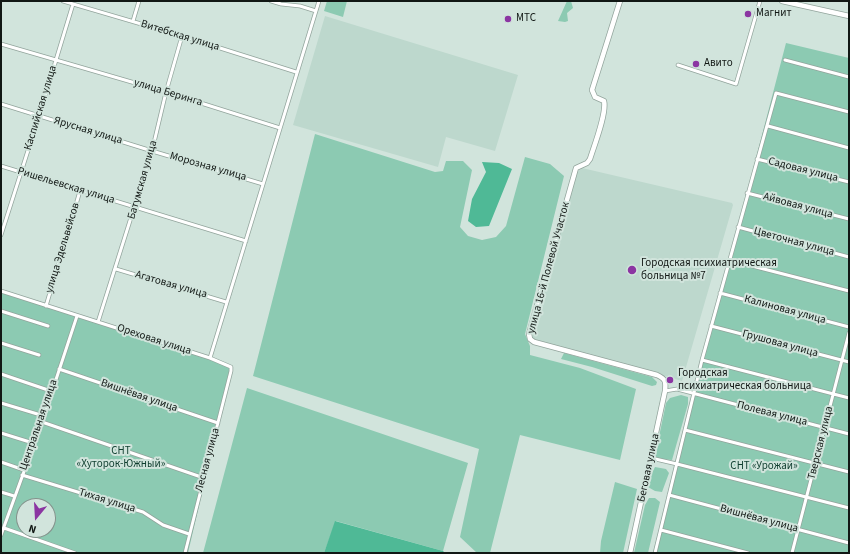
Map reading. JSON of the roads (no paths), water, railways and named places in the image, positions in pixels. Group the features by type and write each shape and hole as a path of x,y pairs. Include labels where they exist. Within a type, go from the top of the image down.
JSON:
{"street":[{"name":"Витебская улица","path":"63,1 133,21 296,72"},
{"path":"133,21 139,1"},
{"path":"271,1 280,4 300,6 316,11"},
{"path":"210,358 296,72 319,1"},
{"name":"улица 16-й Полевой Участок","path":"620,1 593,92 594,96 604,101 605,105 603,116 590,159 575,170 529,334 530,339 534,342 657,375 662,377 666,382"},
{"path":"678,65 736,84 760,1"},
{"path":"782,1 849,16"},
{"name":"Каспийская улица","path":"1,233 40,116 73,4"},
{"name":"Батумская улица","path":"98,322 116,269 152,151 166,92 182,36"},
{"name":"улица Беринга","path":"1,44 166,92 280,128"},
{"path":"785,60 849,76"},
{"path":"655,553 702,360 776,93 849,112"},
{"name":"Ярусная улица","path":"1,104 152,151"},
{"path":"768,126 849,148"},
{"name":"Морозная улица","path":"152,151 263,184"},
{"name":"Садовая улица","path":"757,158 849,182"},
{"name":"Ришельевская улица","path":"1,166 246,241"},
{"name":"улица Эдельвейсов","path":"46,306 80,191"},
{"name":"Айвовая улица","path":"748,193 849,219"},
{"name":"Цветочная улица","path":"738,226 849,256"},
{"path":"729,260 849,291"},
{"name":"Агатовая улица","path":"116,269 226,302"},
{"name":"Ореховая улица","path":"1,291 210,358 231,367"},
{"name":"Калиновая улица","path":"720,293 849,327"},
{"path":"1,311 48,326"},
{"name":"Центральная улица","path":"1,535 33,443 42,422 77,316"},
{"name":"Грушовая улица","path":"712,326 849,362"},
{"name":"Тверская улица","path":"792,553 849,333"},
{"path":"1,343 39,355"},
{"path":"702,360 849,398"},
{"name":"Лесная улица","path":"185,553 231,372 231,367"},
{"name":"Вишнёвая улица","path":"59,369 218,423"},
{"path":"1,374 52,391"},
{"name":"Беговая улица","path":"630,553 666,382"},
{"name":"Полевая улица","path":"665,391 677,389 849,434"},
{"path":"1,402 44,416"},
{"path":"42,422 204,478"},
{"path":"685,430 849,472"},
{"path":"1,433 33,443"},
{"path":"651,458 849,508"},
{"path":"1,462 24,470"},
{"name":"Тихая улица","path":"22,475 143,512 163,524 189,534"},
{"path":"1,492 14,496"},
{"name":"Вишнёвая улица","path":"669,495 849,543"},
{"path":"1,521 6,523"},
{"path":"4,528 76,553"},
{"path":"661,530 748,553"}],"place":[{"name":"Магнит","path":"748,14"},
{"name":"МТС","path":"508,19"},
{"name":"Авито","path":"696,64"},
{"name":"Городская психиатрическая больница №7","path":"632,270"},
{"name":"Городская психиатрическая больница","path":"670,380"}],"park label":[{"name":"СНТ «Хуторок-Южный»","path":"121,458"},
{"name":"СНТ «Урожай»","path":"764,467"}]}
